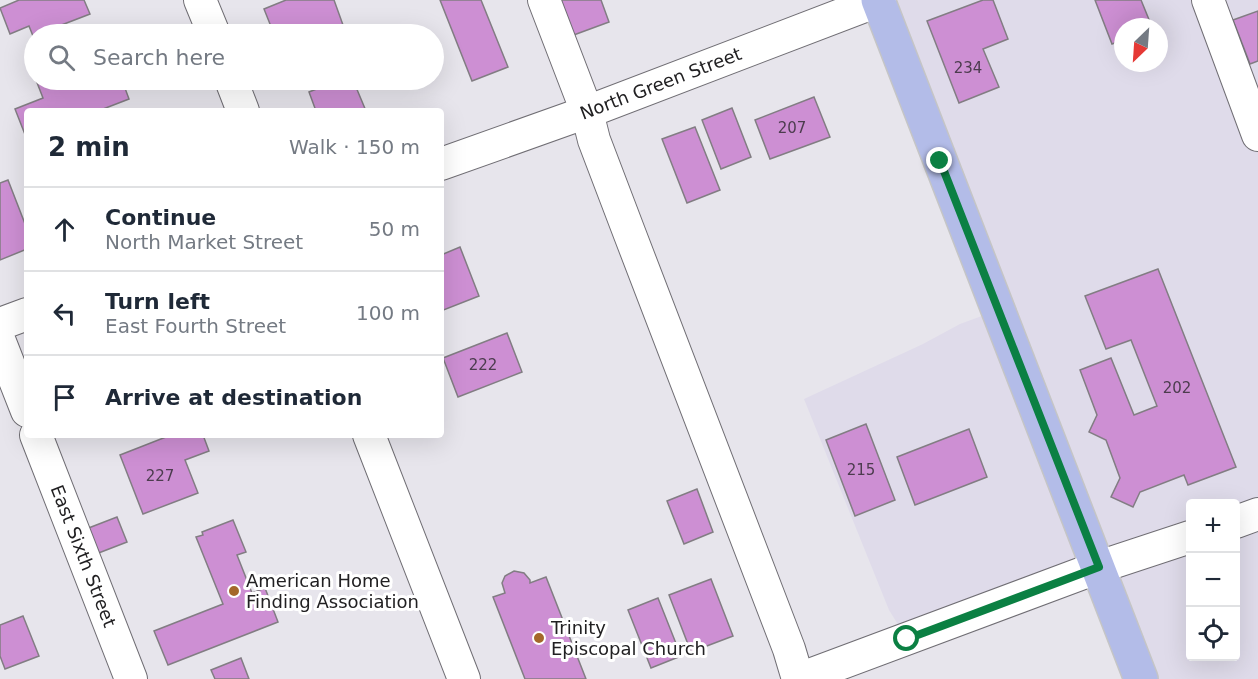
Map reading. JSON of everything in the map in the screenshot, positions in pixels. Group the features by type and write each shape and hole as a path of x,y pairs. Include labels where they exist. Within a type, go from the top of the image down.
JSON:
{"main road":[{"path":"879,0 1141,679"}],"street":[{"path":"200,0 210,24"},
{"path":"544,0 587,112 594,140 799,679 1099,567 1186,539"},
{"name":"North Green Street","path":"444,163 587,112 879,0"},
{"path":"1208,0 1258,135"},
{"path":"235,90 242,108"},
{"path":"0,324 24,315"},
{"path":"0,342 24,403"},
{"name":"East Sixth Street","path":"37,438 131,679"},
{"path":"370,438 464,679"},
{"path":"1240,521 1258,514"}],"shaded area":[{"path":"878,0 1258,0 1258,679 1141,679 1098,568 907,639 889,610 804,399 923,344 960,324 998,310"}],"building":[{"path":"19,0 84,0 90,14 64,24 24,24 24,28 10,34 0,8"},
{"path":"286,0 334,0 343,24 270,24 264,9"},
{"path":"440,0 481,0 508,67 472,81"},
{"path":"557,0 601,0 609,22 571,36"},
{"path":"983,0 993,0 1008,39 983,49 999,87 959,103 927,21"},
{"path":"1095,0 1141,0 1148,18 1114,18 1114,43 1112,44"},
{"path":"1258,11 1258,61 1250,64 1233,20"},
{"path":"40,90 126,90 129,99 106,108 24,108 24,132 15,109 43,98"},
{"path":"357,90 365,108 315,108 309,92"},
{"path":"814,97 830,137 770,159 755,120"},
{"path":"732,108 751,157 721,169 702,120"},
{"path":"695,127 720,190 687,203 662,139"},
{"path":"8,180 24,221 24,250 0,260 0,183"},
{"path":"460,247 479,296 444,310 444,254"},
{"path":"1158,269 1236,467 1188,485 1184,475 1140,492 1133,507 1111,497 1120,478 1106,440 1089,432 1097,415 1080,370 1111,358 1134,415 1157,406 1131,340 1106,349 1085,296"},
{"path":"507,333 522,372 458,397 444,358"},
{"path":"866,424 895,500 855,516 826,440"},
{"path":"969,429 987,477 915,505 897,457"},
{"path":"163,438 204,438 209,451 185,460 198,493 143,514 120,455"},
{"path":"697,489 713,532 684,544 667,501"},
{"path":"117,517 127,542 96,554 86,529"},
{"name":"American Home Finding Association","path":"233,520 246,552 237,555 252,593 265,588 278,622 168,665 154,631 223,604 196,537 203,535 202,532"},
{"name":"Trinity Episcopal Church","path":"514,571 524,573 530,583 546,577 586,679 525,679 493,597 505,593 502,583 505,576"},
{"path":"711,579 733,636 691,652 669,595"},
{"path":"658,598 681,656 651,668 628,610"},
{"path":"23,616 39,656 5,669 0,656 0,625"},
{"path":"241,658 249,679 215,679 211,670"}],"place":[{"name":"American Home Finding Association","path":"234,591"},
{"name":"Trinity Episcopal Church","path":"539,638"}],"route":[{"path":"907,639 1099,567 940,161"}]}
